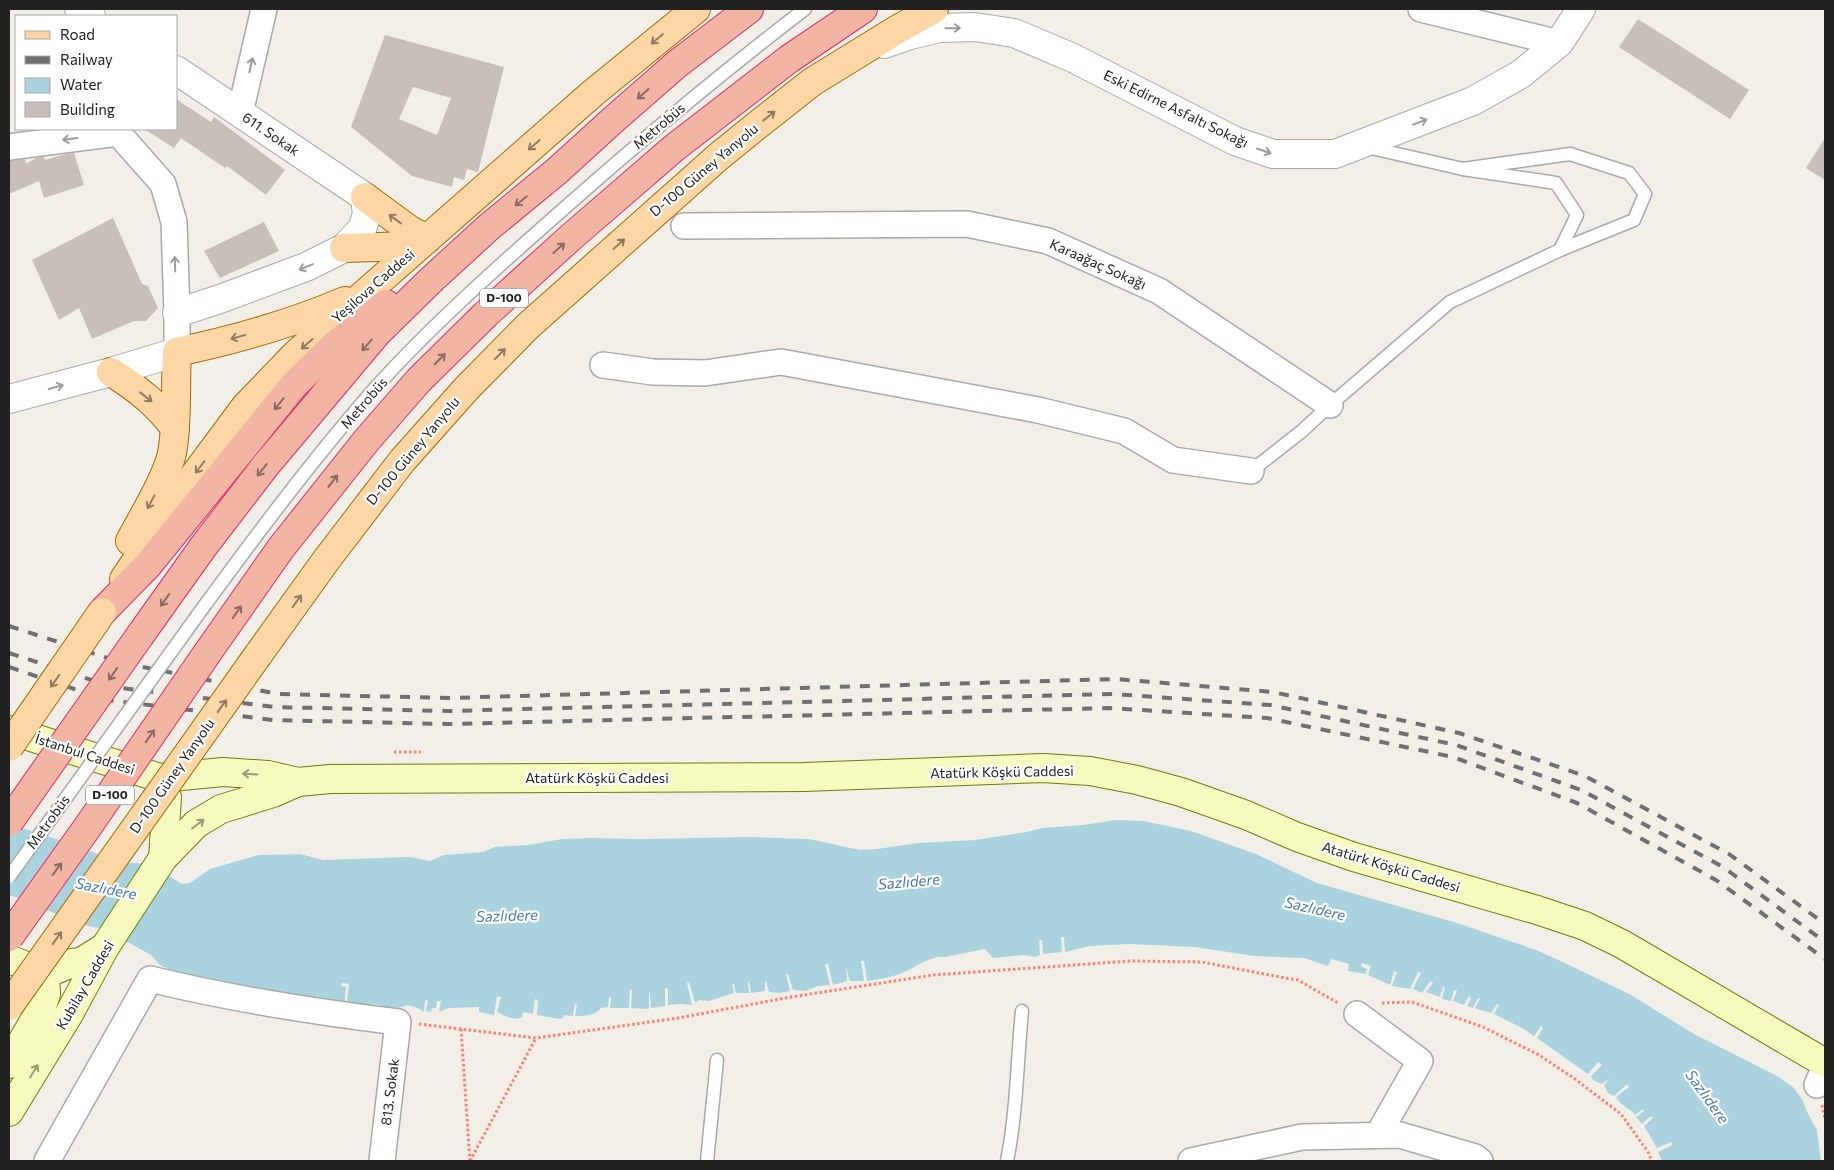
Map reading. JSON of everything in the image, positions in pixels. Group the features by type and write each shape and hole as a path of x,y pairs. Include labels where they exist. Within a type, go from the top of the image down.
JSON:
{"highway":[{"path":"9,822 203,547 266,465 377,333 490,226 557,171 678,64 749,9"},
{"name":"D-100","path":"9,937 281,548 366,441 419,380 479,321 570,238 674,148 789,59 863,9"},
{"path":"102,612 148,565 288,392 334,346 447,256 490,226"}],"main road":[{"name":"Yeşilova Caddesi","path":"102,612 185,488 245,407 296,354 593,93 696,9"},
{"name":"D-100 Güney Yanyolu","path":"9,1006 327,559 402,461 466,389 521,333 718,157 812,82 934,9"},
{"path":"365,197 410,230 427,239"},
{"path":"344,248 410,246 427,239"},
{"path":"9,747 102,612 125,551 157,490 171,455 176,428 177,352 293,322 366,292"},
{"path":"111,372 133,386 154,403 176,428"},
{"name":"İstanbul Caddesi","path":"9,730 160,778"},
{"name":"Atatürk Köşkü Caddesi","path":"298,782 330,779 804,777 1042,768 1090,771 1137,780 1181,792 1354,857 1537,910 1585,926 1631,949 1822,1071"},
{"path":"162,858 167,797 160,778 223,772 268,775 298,782"},
{"name":"Kubilay Caddesi","path":"9,1112 69,1014 105,947 162,858 196,824 221,809 273,793 298,782"},
{"path":"9,959 45,974 72,963 81,962 105,947"},
{"name":"Kubilay Caddesi","path":"9,1064 41,1009 46,994 45,974"}],"street":[{"path":"240,113 264,9"},
{"path":"1421,9 1559,43"},
{"name":"Eski Edirne Asfaltı Sokağı","path":"856,54 910,35 940,28 976,27 1014,33 1073,58 1235,141 1273,154 1335,154 1473,101 1521,74 1559,43 1581,9"},
{"name":"611. Sokak","path":"178,71 365,197"},
{"path":"9,146 118,131 163,184 174,222 177,312 177,352 9,399"},
{"path":"177,312 220,299 306,267 344,248 362,228 367,214 365,197"},
{"name":"Karaağaç Sokağı","path":"684,226 967,224 1048,241 1159,292 1330,404"},
{"path":"603,365 654,372 705,373 781,362 1038,410 1124,431 1173,460 1251,471"},
{"path":"47,1161 150,979 196,990 315,1012 398,1022"},
{"path":"1357,1014 1420,1061 1378,1135"},
{"name":"813. Sokak","path":"382,1161 398,1022"},
{"path":"1191,1161 1302,1137 1378,1135 1400,1135 1474,1157 1480,1161"}],"lane":[{"name":"Metrobüs","path":"9,878 285,496 377,387 486,278 659,126 805,9"},
{"path":"1360,145 1463,169 1556,183 1577,215 1560,250"},
{"path":"1251,471 1302,432 1330,404 1450,302 1560,250 1634,220 1645,194 1629,173 1570,154 1463,169"},
{"path":"1008,1161 1015,1115 1022,1011"},
{"path":"707,1161 717,1060"}],"path":[{"path":"398,1022 536,1038 678,1018 792,997 932,975 1130,960 1202,962 1298,980 1357,1014 1379,1003 1412,1002 1483,1027 1539,1055 1575,1079 1621,1114 1648,1152 1652,1161"},
{"path":"461,1029 470,1161"},
{"path":"470,1161 536,1038"}],"water":[{"name":"Sazlıdere","path":"1116,820 1143,821 1191,831 1256,854 1317,883 1457,923 1536,950 1565,963 1631,995 1694,1034 1777,1076 1793,1087 1802,1099 1817,1130 1821,1161 1662,1161 1658,1152 1672,1145 1671,1142 1657,1148 1644,1126 1653,1118 1651,1116 1642,1124 1636,1117 1644,1111 1643,1109 1635,1115 1618,1100 1616,1097 1629,1087 1627,1084 1614,1096 1608,1093 1604,1085 1610,1079 1601,1084 1593,1080 1591,1076 1602,1065 1598,1062 1588,1074 1537,1038 1543,1028 1541,1026 1534,1036 1494,1014 1499,1005 1497,1004 1491,1013 1475,1008 1480,999 1478,998 1473,1008 1467,1006 1471,998 1469,996 1464,1005 1453,1001 1457,991 1454,990 1451,1001 1442,999 1445,987 1443,987 1440,997 1426,992 1433,983 1430,981 1422,993 1413,989 1421,973 1418,972 1410,989 1392,986 1397,972 1394,971 1390,985 1368,975 1371,966 1362,963 1361,966 1367,969 1366,974 1348,971 1349,964 1331,959 1328,966 1304,958 1254,956 1195,947 1129,944 1090,946 1065,952 1064,937 1061,937 1062,952 1043,954 1042,940 1039,941 1040,955 1036,957 1024,955 993,958 985,949 934,958 898,975 867,981 864,961 861,961 864,981 850,981 846,967 847,981 833,985 828,964 825,964 830,985 818,986 805,991 793,990 788,974 786,974 790,991 769,992 765,981 765,991 751,993 749,981 749,993 736,993 734,984 732,984 734,993 709,1001 699,1000 695,1003 689,982 687,983 692,1005 668,1005 668,989 665,988 665,1006 651,1008 649,993 649,1009 631,1008 632,990 630,989 629,1008 610,1008 611,998 609,997 608,1007 601,1008 586,1016 575,1016 577,1004 575,1003 573,1016 564,1015 560,1019 537,1015 538,1000 535,999 533,1014 523,1012 522,1017 509,1018 497,1012 501,997 497,996 494,1015 479,1012 479,1007 449,1008 439,1012 441,1001 437,1001 436,1008 432,1008 431,1012 426,1011 428,1000 425,1001 424,1012 416,1007 405,1006 393,1012 386,1012 380,1005 367,1005 346,1010 349,984 342,983 341,986 346,987 344,1009 318,1006 316,998 306,999 186,978 160,965 151,955 104,929 78,924 23,899 9,895 9,824 66,842 119,862 150,864 182,884 190,883 210,869 259,855 300,854 323,860 410,857 430,861 444,855 483,852 495,847 528,845 562,839 591,838 751,837 809,839 860,850 918,843 975,840 1042,828"}],"building":[{"path":"1638,19 1749,90 1730,119 1619,47"},
{"path":"385,35 504,67 478,172 467,169 464,180 454,177 452,187 412,176 351,127","holes":["413,87 451,98 437,135 399,119"]},
{"path":"178,100 211,122 214,117 285,170 266,195 227,166 225,168 181,138 174,148 146,130 178,130"},
{"path":"1825,138 1825,180 1806,168"},
{"path":"74,153 84,185 44,198 39,181 9,194 9,161 25,159 26,164 36,158 44,157 45,160"},
{"path":"113,218 142,284 148,286 158,308 146,321 134,321 92,339 79,308 59,320 32,260"},
{"path":"264,222 279,251 220,278 204,251"}],"railway":[{"path":"9,626 123,663 278,694 449,698 1116,679 1273,692 1459,733 1585,776 1729,854 1825,924"},
{"path":"9,653 113,687 275,707 448,711 1113,694 1270,705 1456,745 1581,790 1723,867 1825,942"},
{"path":"9,667 107,700 273,720 448,724 1109,708 1267,718 1453,757 1577,803 1716,880 1825,959"}]}
